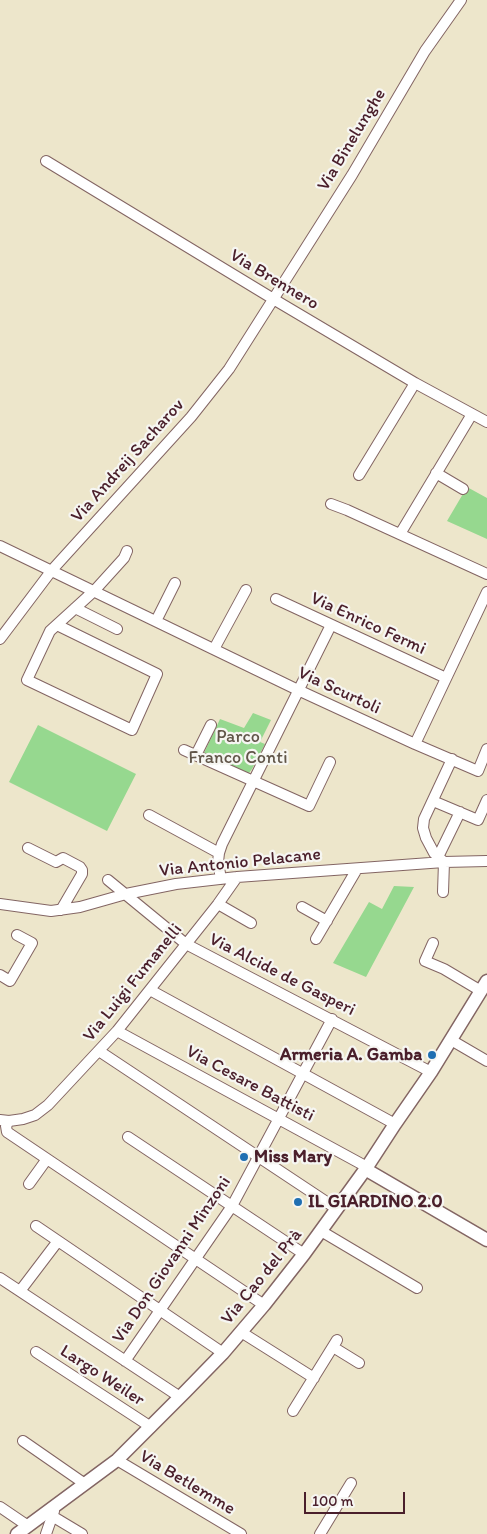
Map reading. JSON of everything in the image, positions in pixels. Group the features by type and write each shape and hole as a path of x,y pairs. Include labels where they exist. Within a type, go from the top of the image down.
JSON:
{"main road":[{"name":"Via Cao del Prà","path":"17,1534 53,1512 117,1460 180,1398 241,1332 304,1254 366,1168 431,1072 484,986"},
{"path":"366,1168 487,1240"}],"street":[{"name":"Via Binelunghe","path":"274,299 352,175 425,51 461,0"},
{"name":"Via Brennero","path":"46,160 274,299 416,383 487,422"},
{"name":"Via Andreij Sacharov","path":"0,639 52,570 191,417 229,369 274,299"},
{"path":"359,475 416,383"},
{"path":"400,534 472,414"},
{"path":"436,473 463,489"},
{"path":"331,504 487,574"},
{"name":"Via Scurtoli","path":"0,546 95,590 298,690 478,771 487,749"},
{"path":"57,625 157,674 132,730 27,680 50,631 95,590 124,558 127,552"},
{"path":"156,621 175,583"},
{"path":"214,648 246,590"},
{"path":"415,744 486,596"},
{"name":"Via Enrico Fermi","path":"276,599 446,678"},
{"path":"75,608 117,629"},
{"path":"222,879 218,862 219,853 332,624"},
{"path":"196,755 211,724"},
{"path":"184,750 309,806 330,762"},
{"path":"441,859 434,853 423,828 424,819 452,759"},
{"path":"433,801 478,820 487,800"},
{"path":"443,892 441,859 460,812"},
{"path":"149,815 219,853"},
{"path":"28,848 56,862 63,858 82,870 82,874 61,910"},
{"name":"Via Antonio Pelacane","path":"0,904 51,911 80,908 126,894 176,884 237,877 357,869 441,859 487,860"},
{"path":"316,939 357,869"},
{"name":"Via Luigi Fumanelli","path":"5,1121 23,1119 35,1114 48,1105 117,1031 218,904 237,877"},
{"name":"Via Alcide de Gasperi","path":"108,880 186,944 431,1072"},
{"path":"218,904 252,923"},
{"path":"302,907 326,921"},
{"path":"0,975 10,981 32,943 17,935"},
{"path":"433,943 425,961 484,986"},
{"path":"150,990 395,1124"},
{"name":"Via Don Giovanni Minzoni","path":"124,1360 232,1206 280,1120 332,1019"},
{"name":"Via Cesare Battisti","path":"117,1031 366,1168"},
{"path":"451,1040 487,1061"},
{"path":"99,1050 336,1209"},
{"path":"5,1121 7,1132 264,1305"},
{"path":"128,1137 304,1254"},
{"path":"29,1184 47,1159"},
{"path":"36,1226 223,1353"},
{"path":"321,1231 417,1288"},
{"path":"20,1291 58,1241"},
{"path":"0,1278 180,1398"},
{"path":"241,1332 314,1378"},
{"path":"293,1412 335,1344 359,1363"},
{"name":"Largo Weiler","path":"36,1352 151,1427"},
{"path":"23,1441 86,1484"},
{"name":"Via Betlemme","path":"117,1460 241,1534"},
{"path":"320,1534 351,1483"},
{"path":"0,1507 28,1526"},
{"path":"46,1534 53,1512 82,1534"}],"green space":[{"path":"467,487 487,498 487,539 447,521"},
{"name":"Parco Franco Conti","path":"253,713 271,720 260,742 265,744 249,773 240,771 204,753 220,719 244,728"},
{"path":"38,725 136,774 107,831 9,782"},
{"path":"394,886 414,887 366,977 333,963 369,902 382,909"}],"place":[{"name":"Armeria A. Gamba","path":"432,1055"},
{"name":"Miss Mary","path":"244,1157"},
{"name":"IL GIARDINO 2.0","path":"298,1202"}]}
